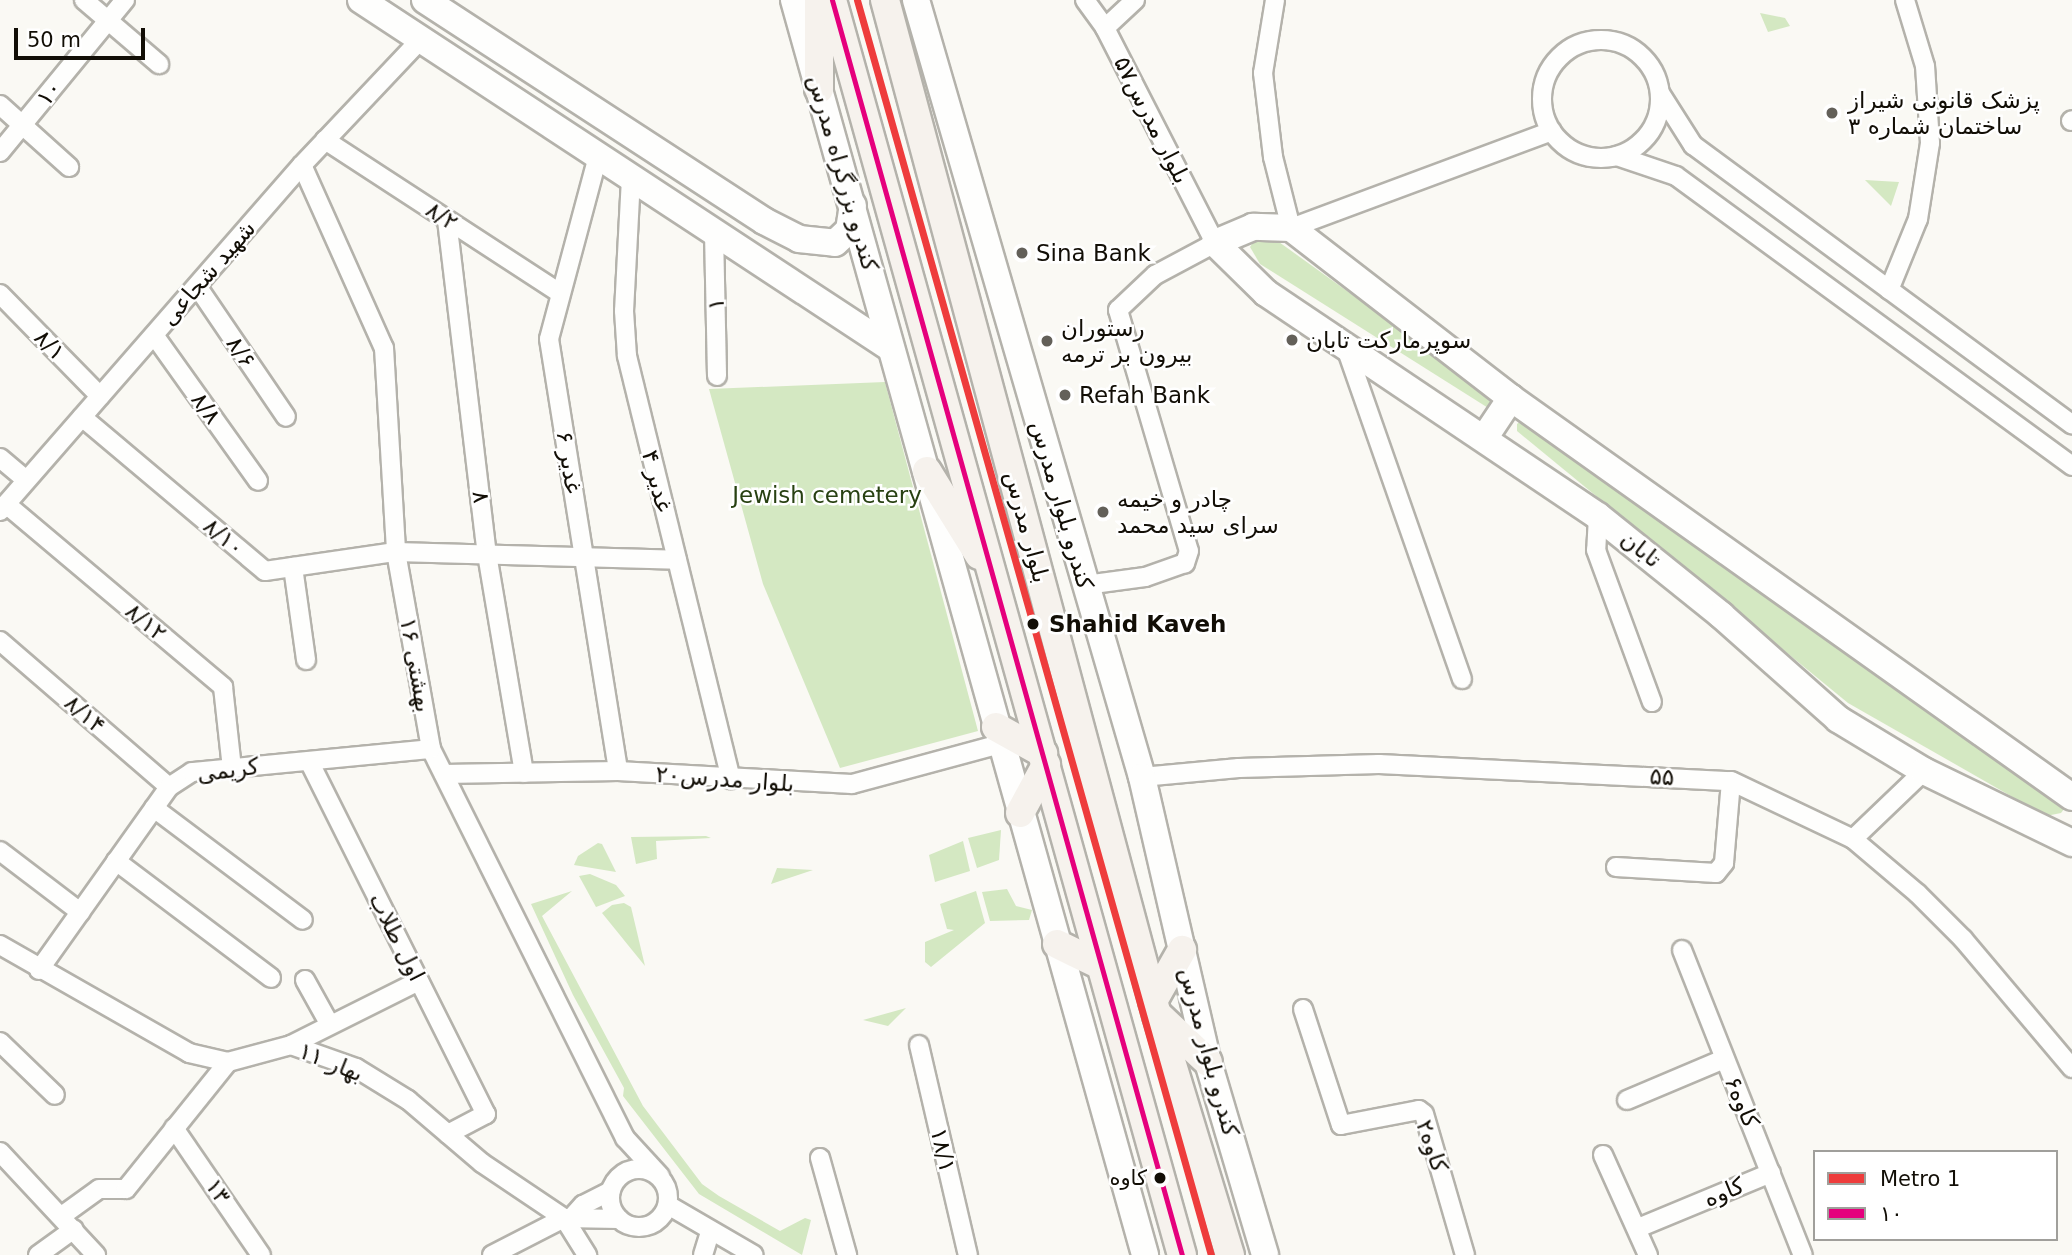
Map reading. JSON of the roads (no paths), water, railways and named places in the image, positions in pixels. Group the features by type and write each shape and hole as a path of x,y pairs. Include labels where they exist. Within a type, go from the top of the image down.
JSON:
{"main road":[{"path":"819,0 819,89"},
{"name":"بلوار مدرس","path":"832,0 998,585 1100,965 1182,1255"},
{"name":"بلوار مدرس","path":"885,0 1155,1008 1230,1255"},
{"path":"897,0 901,58"},
{"path":"927,471 998,585"},
{"path":"998,736 1044,759 1020,813"},
{"path":"1084,906 1056,941 1100,965"},
{"path":"1182,950 1155,1008 1208,1062"}],"street":[{"path":"84,0 159,64"},
{"name":"۱۰","path":"0,152 125,0"},
{"path":"361,0 889,347 927,471 998,736 1145,1255"},
{"path":"425,0 764,221 799,239 835,243 849,230 853,205"},
{"name":"کندرو بزرگراه مدرس","path":"794,0 853,205 889,347"},
{"name":"کندرو بلوار مدرس","path":"916,0 1142,777 1208,1062 1265,1255"},
{"name":"بلوار مدرس۵۷","path":"1085,0 1105,28 1215,243"},
{"path":"1105,28 1135,0"},
{"path":"1275,0 1263,73 1273,157 1291,228 1511,398 2072,797"},
{"path":"1889,290 1918,219 1930,143 1925,66 1905,0"},
{"name":"شهید شجاعی","path":"3,507 302,165 421,39"},
{"path":"2072,424 1693,145 1660,93 1655,73 1628,46 1601,40 1574,46 1548,71 1542,88 1542,106 1552,131 1576,152 1617,156 1676,176 2072,466"},
{"path":"1617,156 1636,147 1650,132 1658,114 1660,93"},
{"path":"0,105 69,167"},
{"path":"1086,585 1145,577 1185,563 1189,551 1118,310 1155,275 1215,243 1253,227 1291,228 1552,131"},
{"name":"۸/۲","path":"325,140 558,292"},
{"name":"غدیر ۶","path":"598,156 558,292 549,339 618,771"},
{"name":"۱۶ بهشتی","path":"302,165 384,348 396,552 431,750 625,1138"},
{"name":"غدیر ۴","path":"631,178 624,311 627,356 731,779"},
{"name":"۷","path":"447,220 487,554 524,773"},
{"path":"744,252 766,246 770,234 764,221"},
{"name":"۱","path":"714,232 717,376"},
{"name":"تابان","path":"1215,243 1266,293 1485,437 1598,516 1721,615 1838,719 1924,771 2072,843"},
{"name":"۸/۶","path":"197,286 286,417"},
{"name":"۸/۱","path":"0,294 100,396"},
{"name":"۸/۸","path":"154,335 258,481"},
{"path":"1345,345 1462,679"},
{"path":"1485,437 1511,398"},
{"name":"۸/۱۰","path":"82,416 265,571 396,552 677,560"},
{"path":"0,458 26,481"},
{"name":"۸/۱۲","path":"3,507 223,688 232,768"},
{"path":"1598,516 1597,550 1652,702"},
{"path":"293,567 306,660"},
{"name":"۸/۱۴","path":"0,642 169,786"},
{"name":"بلوار مدرس۲۰","path":"444,774 618,771 852,784 998,736"},
{"name":"کریمی","path":"38,970 169,786 192,772 431,750"},
{"name":"اول طلاب","path":"309,761 486,1114 448,1135"},
{"name":"۵۵","path":"1142,777 1239,768 1379,764 1731,780 1853,839 1963,939 2072,1068"},
{"path":"1853,839 1924,771"},
{"path":"1616,867 1716,873 1724,863 1731,780"},
{"path":"154,808 303,920"},
{"path":"0,851 80,912"},
{"path":"116,862 271,978"},
{"name":"بهار ۱۱","path":"0,945 38,970 189,1053 228,1062 291,1045 356,1068 408,1100 448,1135 568,1217"},
{"name":"کاوه۶","path":"1682,950 1803,1255"},
{"path":"305,980 330,1024"},
{"path":"291,1045 419,981"},
{"name":"کاوه۲","path":"1303,1009 1341,1125 1419,1110 1424,1114 1465,1255"},
{"path":"0,1042 55,1096"},
{"name":"۱۸/۱","path":"919,1045 968,1255"},
{"path":"1626,1100 1724,1059"},
{"path":"38,1255 99,1189 126,1189 228,1062"},
{"name":"۱۳","path":"174,1128 261,1255"},
{"path":"492,1255 568,1217 583,1205 611,1191 622,1174 625,1138"},
{"path":"625,1138 660,1176 668,1205 710,1232 754,1255"},
{"path":"0,1152 96,1255"},
{"path":"1603,1155 1648,1255"},
{"path":"820,1158 846,1255"},
{"path":"622,1174 641,1168 660,1176"},
{"name":"کاوه","path":"1637,1227 1772,1173"},
{"path":"611,1191 619,1219"},
{"path":"568,1217 619,1219 637,1227 648,1226 668,1205"},
{"path":"568,1217 587,1255"},
{"path":"703,1255 710,1232"}],"metro line":[{"name":"1","path":"857,0 1211,1255"}],"place":[{"name":"پزشک قانونی شیراز ساختمان شماره ٣","path":"1832,113"},
{"name":"Sina Bank","path":"1022,253"},
{"name":"سوپرمارکت تابان","path":"1292,340"},
{"name":"رستوران بیرون بر ترمه","path":"1047,341"},
{"name":"Refah Bank","path":"1065,395"},
{"name":"چادر و خیمه سرای سید محمد","path":"1103,512"},
{"name":"Shahid Kaveh","path":"1033,624"},
{"name":"کاوه","path":"1160,1178"}],"park label":[{"name":"Jewish cemetery","path":"827,495"}]}
